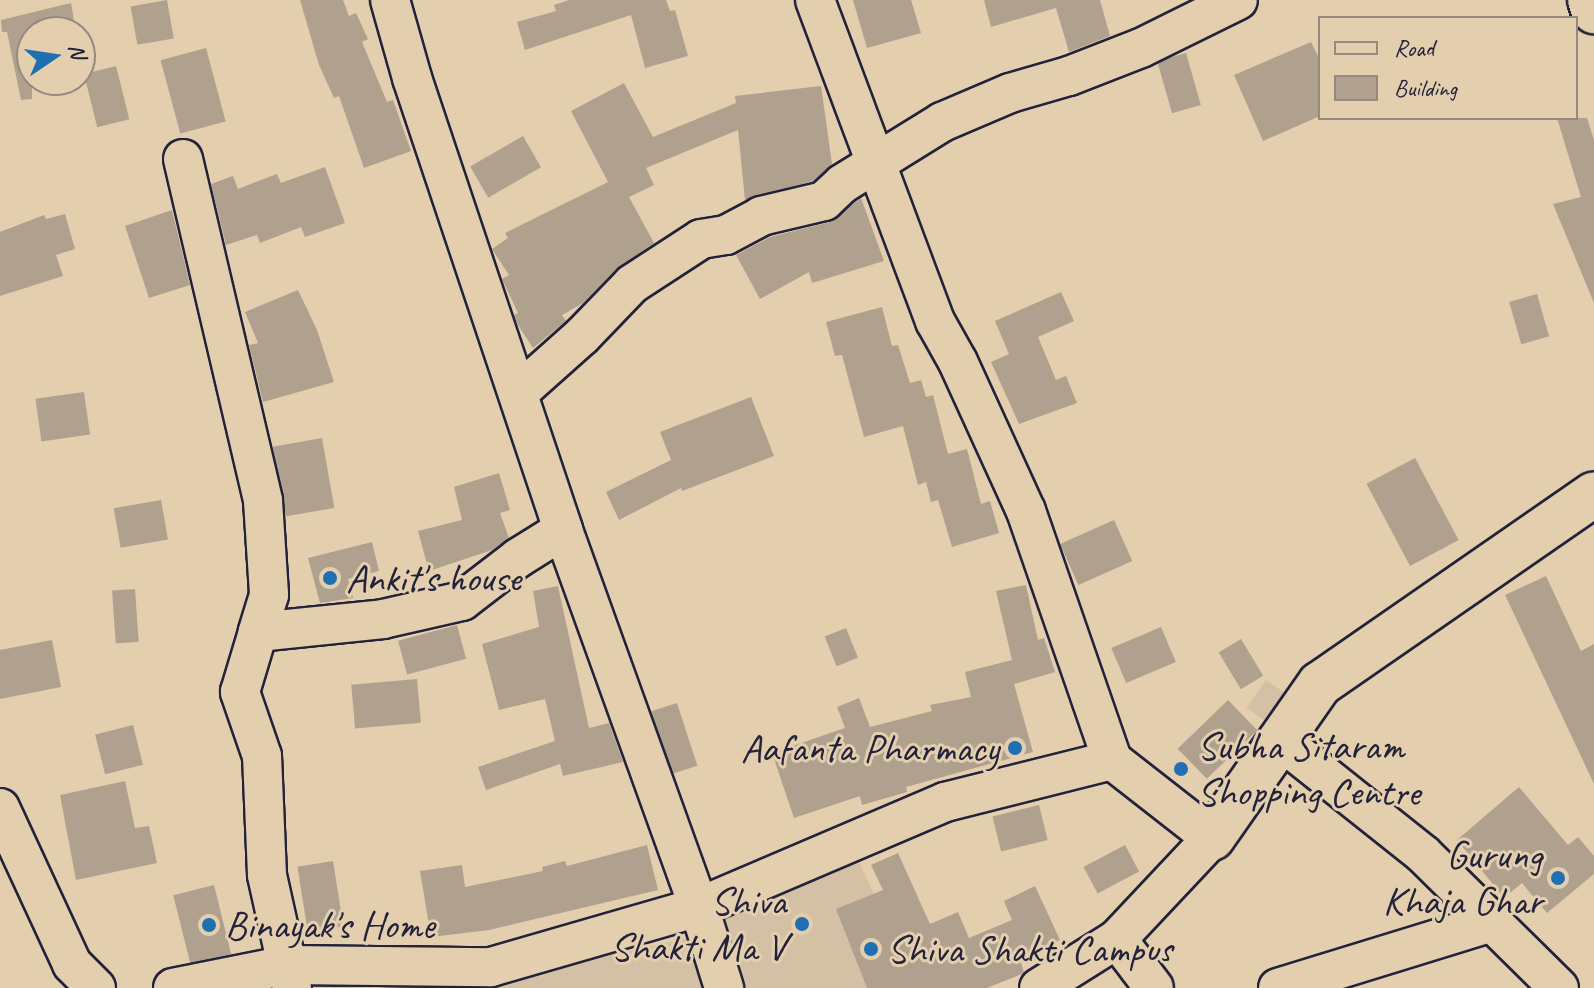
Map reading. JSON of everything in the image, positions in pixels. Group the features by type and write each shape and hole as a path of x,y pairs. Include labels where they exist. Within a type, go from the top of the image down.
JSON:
{"main road":[{"path":"1590,0 1594,11"},
{"path":"1212,838 1320,684 1594,494"}],"street":[{"path":"390,0 412,78 563,530 699,907 724,988"},
{"path":"815,0 935,321 958,362 1026,511 1112,760 1212,838 1117,939 1039,988"},
{"path":"518,393 582,336 632,284 701,239 726,235 761,216 824,201 842,184 942,122 1010,93 1069,76 1141,48 1238,0"},
{"path":"183,159 263,501 269,595 240,692 262,756 267,875 289,976"},
{"path":"258,632 383,619 462,601 518,558 563,530"},
{"path":"1281,741 1423,854 1559,988"},
{"path":"173,988 289,976 491,967 699,907 945,802 1112,760"},
{"path":"0,808 72,964 96,988"},
{"path":"1278,988 1492,922"},
{"path":"1117,939 1154,988"}],"shaded area":[{"path":"1266,680 1292,698 1273,726 1246,708"},
{"name":"Shiva Shakti Ma V","path":"854,851 918,988 308,988 307,981 535,972 696,936 732,912"}],"building":[{"path":"167,0 174,38 137,45 131,6"},
{"path":"300,0 343,0 349,16 356,13 368,39 362,42 387,102 393,100 411,151 364,168 339,96 334,98 319,65"},
{"path":"569,0 666,0 670,11 675,10 688,56 645,68 631,15 525,50 517,22 556,11 554,5"},
{"path":"853,0 911,0 921,33 867,48"},
{"path":"984,0 1100,0 1110,36 1069,52 1056,8 991,27"},
{"path":"71,3 73,16 17,16"},
{"path":"16,16 16,76 7,32 2,32 1,20"},
{"path":"1311,42 1318,56 1318,117 1263,141 1234,75"},
{"path":"206,48 226,121 180,134 161,60"},
{"path":"1186,53 1201,105 1172,113 1157,61"},
{"path":"116,66 129,119 97,127 89,96 96,96 96,71"},
{"path":"624,83 653,137 736,103 735,96 821,86 832,164 813,181 745,200 738,130 646,168 654,185 629,197 654,243 616,269 583,303 562,315 566,321 533,348 518,325 514,315 518,313 502,279 509,275 492,249 508,238 505,233 608,182 571,111"},
{"path":"20,96 32,96 32,99 21,100"},
{"path":"1587,118 1594,140 1594,303 1553,204 1581,197 1558,120"},
{"path":"523,136 541,167 488,198 470,166"},
{"path":"325,167 345,223 305,237 301,227 260,243 257,235 226,245 211,184 233,176 238,189 277,174 281,183"},
{"path":"861,198 884,261 812,283 809,272 760,299 736,255 770,237 830,222"},
{"path":"172,210 190,285 149,298 125,226"},
{"path":"65,214 75,249 56,255 63,276 0,296 0,232 44,215 46,219"},
{"path":"298,290 317,330 334,382 263,402 249,345 258,343 245,312"},
{"path":"1061,292 1074,321 1038,337 1056,380 1066,376 1077,403 1019,424 991,362 1009,354 995,321"},
{"path":"1537,294 1549,336 1521,344 1509,302"},
{"path":"882,307 892,346 898,345 910,383 921,380 926,397 933,395 948,454 967,449 981,504 990,501 999,533 952,547 938,500 931,502 926,482 918,485 903,426 864,437 842,355 835,356 826,322"},
{"path":"84,392 90,435 41,441 35,399"},
{"path":"751,397 774,456 682,491 681,488 619,520 606,492 671,460 660,432"},
{"path":"322,438 334,508 285,517 273,447"},
{"path":"1415,458 1459,540 1410,566 1366,484"},
{"path":"499,473 510,510 500,513 509,538 492,550 429,571 418,531 462,520 454,487"},
{"path":"161,500 168,539 121,548 114,508"},
{"path":"1114,520 1132,561 1078,585 1060,544"},
{"name":"Ankit's house","path":"372,542 379,571 348,579 353,598 320,603 308,558"},
{"path":"1546,576 1581,651 1594,644 1594,784 1505,595"},
{"path":"1026,585 1038,640 1044,638 1055,672 1014,684 1033,752 906,787 907,792 862,805 860,796 794,818 772,753 845,728 837,707 859,698 870,727 932,711 930,705 971,697 965,672 1012,660 996,591"},
{"path":"558,586 589,728 609,723 623,762 563,776 560,764 486,790 478,767 555,741 545,699 499,710 482,644 539,627 533,591"},
{"path":"135,589 139,642 116,643 112,591"},
{"path":"457,625 466,659 407,675 398,641"},
{"path":"1161,627 1176,662 1126,683 1111,648"},
{"path":"846,628 858,658 837,666 825,637"},
{"path":"1241,639 1263,676 1241,689 1219,652"},
{"path":"52,640 61,687 0,699 0,650"},
{"path":"417,679 421,723 355,729 351,685"},
{"path":"1228,700 1257,730 1207,779 1178,749"},
{"path":"677,703 697,766 672,774 651,711"},
{"path":"133,725 143,765 105,774 95,734"},
{"path":"125,781 135,828 149,826 157,863 76,880 60,795"},
{"path":"1519,787 1568,845 1578,837 1594,856 1594,874 1547,913 1522,883 1504,898 1457,840"},
{"path":"1039,805 1048,840 1001,852 992,817"},
{"path":"647,845 658,890 489,930 431,937 420,871 462,865 465,887 543,871 542,867 565,861 567,866"},
{"path":"1125,845 1139,871 1098,894 1084,867"},
{"path":"898,853 930,924 958,912 969,938 1012,920 1004,901 1035,886 1060,940 1020,958 1024,973 987,988 867,988 836,909 883,890 871,865"},
{"path":"333,861 343,926 308,932 297,867"},
{"path":"214,885 231,954 190,964 173,895"}],"place":[{"name":"Ankit's house","path":"330,578"},
{"name":"Aafanta Pharmacy","path":"1015,748"},
{"name":"Subha Sitaram Shopping Centre","path":"1181,769"},
{"name":"Gurung Khaja Ghar","path":"1558,878"},
{"name":"Shiva Shakti Ma V","path":"802,924"},
{"name":"Binayak's Home","path":"209,925"},
{"name":"Shiva Shakti Campus","path":"871,949"}]}
